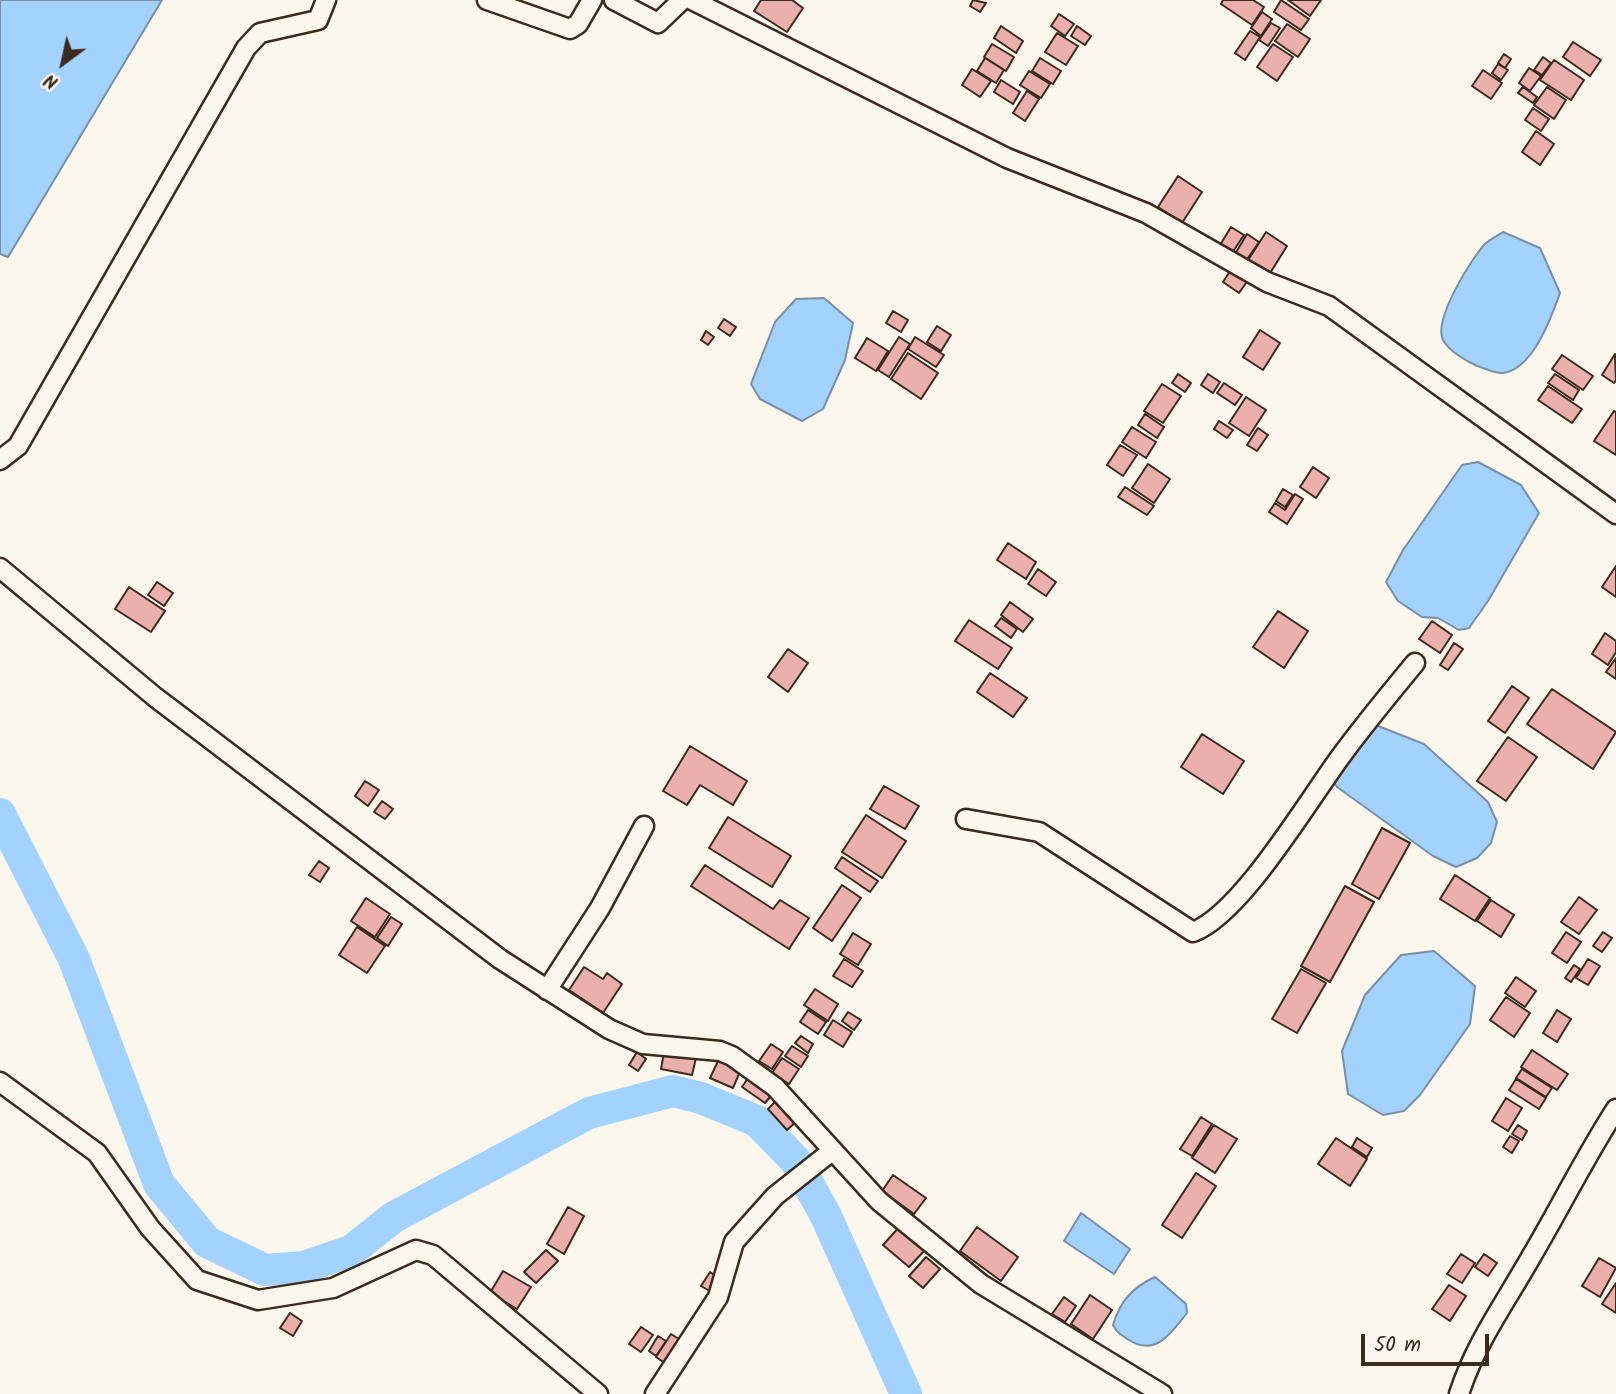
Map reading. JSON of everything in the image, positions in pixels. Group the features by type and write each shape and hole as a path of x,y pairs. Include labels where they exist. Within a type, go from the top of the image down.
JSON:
{"street":[{"path":"0,460 18,446 246,48 260,33 318,20 326,0"},
{"path":"487,0 570,29 578,24 592,0"},
{"path":"614,0 658,23 682,0"},
{"path":"692,0 1007,158 1146,213 1267,282 1329,306 1616,514"},
{"path":"0,568 155,697 500,959 609,1029 643,1044 720,1051 732,1056 775,1087 829,1154 879,1201 981,1284 1162,1394"},
{"path":"966,819 1039,832 1193,932 1207,927 1245,887 1344,751 1415,663"},
{"path":"547,990 600,908 643,826"},
{"path":"0,1082 97,1153 150,1228 197,1280 258,1300 333,1288 416,1250 433,1255 598,1394"},
{"path":"1459,1394 1475,1350 1545,1234 1585,1157 1616,1109"},
{"path":"655,1394 718,1297 734,1242 775,1196 829,1154"}],"water":[{"path":"0,0 162,0 8,257 0,254"},
{"path":"1503,232 1540,248 1560,293 1546,328 1532,353 1514,369 1500,373 1477,366 1458,355 1443,340 1441,331 1448,305 1471,263 1485,244"},
{"path":"824,298 853,323 845,360 823,409 802,421 760,399 751,384 775,322 796,299"},
{"path":"1478,462 1521,485 1539,513 1488,601 1469,628 1459,630 1438,618 1422,617 1398,601 1386,582 1403,550 1462,465"},
{"path":"1373,724 1424,744 1488,802 1497,822 1491,843 1477,858 1456,867 1433,856 1337,787 1332,780"},
{"path":"1434,951 1475,986 1470,1024 1420,1095 1404,1111 1383,1115 1348,1094 1342,1051 1365,995 1401,955"},
{"path":"1081,1213 1130,1249 1114,1274 1064,1241"},
{"path":"1155,1277 1186,1304 1187,1313 1162,1340 1147,1346 1139,1345 1121,1335 1113,1325 1128,1296"}],"building":[{"path":"761,0 792,0 803,8 787,32 754,11"},
{"path":"973,0 986,3 980,12 970,6"},
{"path":"1223,0 1253,0 1264,7 1252,25 1221,4"},
{"path":"1281,0 1309,19 1301,30 1274,12"},
{"path":"1288,0 1321,0 1310,16"},
{"path":"1262,12 1272,19 1261,36 1251,28"},
{"path":"1059,14 1074,24 1065,36 1051,26"},
{"path":"1271,23 1280,28 1268,46 1259,40"},
{"path":"1287,24 1310,39 1298,57 1275,41"},
{"path":"1001,26 1023,41 1016,53 994,38"},
{"path":"1077,26 1091,36 1085,45 1071,36"},
{"path":"1250,31 1260,37 1245,60 1235,53"},
{"path":"1057,33 1078,46 1066,65 1045,52"},
{"path":"1573,42 1601,60 1590,76 1563,57"},
{"path":"992,44 1014,57 1006,71 984,57"},
{"path":"1273,44 1293,57 1277,81 1257,67"},
{"path":"1504,54 1511,59 1505,68 1498,63"},
{"path":"1543,57 1551,63 1542,75 1534,70"},
{"path":"985,58 1004,70 996,83 977,71"},
{"path":"1040,58 1061,71 1053,84 1032,71"},
{"path":"1554,60 1584,80 1571,100 1540,80"},
{"path":"1498,64 1508,70 1501,80 1492,73"},
{"path":"1529,68 1541,76 1530,91 1519,83"},
{"path":"972,69 991,81 980,97 962,85"},
{"path":"1483,70 1502,83 1491,99 1472,86"},
{"path":"1029,71 1050,84 1041,98 1020,85"},
{"path":"1001,80 1020,92 1013,104 994,92"},
{"path":"1523,87 1537,97 1533,103 1518,93"},
{"path":"1547,87 1566,100 1554,119 1534,105"},
{"path":"1027,91 1039,99 1025,121 1013,113"},
{"path":"1533,108 1549,119 1541,131 1525,120"},
{"path":"1536,131 1554,144 1540,165 1522,152"},
{"path":"1178,176 1202,192 1182,223 1158,207"},
{"path":"1231,227 1244,235 1232,253 1220,245"},
{"path":"1266,232 1287,246 1267,278 1245,265"},
{"path":"1247,234 1259,242 1246,261 1235,254"},
{"path":"1234,265 1251,276 1239,293 1223,282"},
{"path":"893,311 908,320 901,332 886,323"},
{"path":"724,319 736,327 730,336 718,328"},
{"path":"937,326 951,335 941,351 927,342"},
{"path":"1260,330 1280,343 1263,370 1243,357"},
{"path":"706,331 714,337 708,345 701,340"},
{"path":"899,337 910,344 889,377 878,370"},
{"path":"915,337 944,355 936,367 908,349"},
{"path":"867,338 888,351 876,371 855,358"},
{"path":"908,353 938,373 921,399 891,379"},
{"path":"1615,354 1616,380 1614,383 1602,375"},
{"path":"1562,355 1593,376 1583,390 1552,369"},
{"path":"1178,374 1191,383 1185,392 1172,383"},
{"path":"1208,374 1220,382 1213,393 1201,385"},
{"path":"1555,374 1579,390 1573,400 1548,383"},
{"path":"1224,383 1242,395 1235,405 1217,393"},
{"path":"1162,384 1181,396 1163,423 1144,411"},
{"path":"1548,386 1582,409 1572,423 1538,400"},
{"path":"1246,397 1266,410 1249,436 1229,423"},
{"path":"1614,411 1616,412 1616,455 1594,441"},
{"path":"1145,414 1164,427 1157,438 1138,425"},
{"path":"1219,421 1233,430 1227,438 1214,429"},
{"path":"1132,427 1156,442 1146,458 1122,442"},
{"path":"1258,428 1268,435 1257,451 1247,445"},
{"path":"1120,445 1137,455 1123,476 1107,465"},
{"path":"1148,464 1170,479 1154,503 1132,488"},
{"path":"1313,467 1329,478 1316,498 1300,487"},
{"path":"1125,487 1154,506 1147,515 1118,497"},
{"path":"1283,489 1293,495 1285,507 1276,501"},
{"path":"1295,494 1303,499 1287,524 1269,512 1275,503 1285,510"},
{"path":"1008,543 1036,562 1026,579 997,560"},
{"path":"1616,566 1616,597 1602,587"},
{"path":"1038,569 1056,582 1046,596 1028,584"},
{"path":"157,582 173,593 164,606 148,595"},
{"path":"129,587 165,611 151,632 115,609"},
{"path":"1010,602 1033,619 1023,632 1001,615"},
{"path":"1278,611 1308,631 1284,668 1253,647"},
{"path":"1001,618 1017,629 1011,638 995,626"},
{"path":"969,620 1012,648 998,669 955,641"},
{"path":"1432,621 1452,635 1440,653 1419,639"},
{"path":"1605,633 1616,641 1616,652 1608,665 1592,654"},
{"path":"1454,643 1463,649 1448,670 1440,665"},
{"path":"788,649 808,663 788,692 768,677"},
{"path":"1616,658 1616,679 1606,672"},
{"path":"990,673 1027,698 1013,717 977,692"},
{"path":"1512,686 1529,698 1505,733 1488,721"},
{"path":"1552,689 1616,732 1593,769 1527,724"},
{"path":"1202,734 1244,761 1223,794 1181,767"},
{"path":"1508,737 1537,757 1506,801 1477,781"},
{"path":"690,746 747,781 733,805 700,785 687,805 663,791"},
{"path":"365,781 379,790 368,806 355,796"},
{"path":"884,786 919,806 905,829 870,809"},
{"path":"382,801 393,809 385,819 374,812"},
{"path":"866,815 906,841 882,878 842,852"},
{"path":"728,817 791,856 772,887 709,848"},
{"path":"1382,828 1410,843 1379,899 1352,884"},
{"path":"842,857 878,881 870,892 835,868"},
{"path":"319,861 329,868 320,882 309,875"},
{"path":"705,865 773,909 780,900 809,918 789,949 691,886"},
{"path":"1455,875 1490,898 1475,921 1440,899"},
{"path":"842,885 861,898 832,941 813,928"},
{"path":"1345,886 1374,902 1330,982 1301,966"},
{"path":"1579,897 1597,910 1579,934 1561,922"},
{"path":"366,898 390,914 375,937 351,921"},
{"path":"1491,900 1514,915 1501,937 1477,921"},
{"path":"391,917 402,924 388,946 377,938"},
{"path":"357,927 385,946 367,973 339,955"},
{"path":"1566,932 1581,942 1567,963 1552,953"},
{"path":"1603,932 1612,938 1602,952 1593,946"},
{"path":"853,933 871,944 858,965 840,954"},
{"path":"844,959 863,971 852,987 833,976"},
{"path":"1588,959 1600,966 1588,985 1576,978"},
{"path":"1574,965 1580,969 1571,982 1565,978"},
{"path":"584,967 603,979 607,973 622,984 603,1013 569,990"},
{"path":"1301,969 1326,983 1297,1033 1272,1019"},
{"path":"1516,977 1536,991 1525,1007 1505,993"},
{"path":"815,989 838,1004 828,1021 804,1005"},
{"path":"1506,997 1530,1013 1514,1037 1490,1020"},
{"path":"808,1010 826,1022 818,1034 800,1022"},
{"path":"1557,1010 1571,1019 1557,1042 1543,1033"},
{"path":"848,1012 861,1020 854,1030 842,1021"},
{"path":"833,1020 852,1032 843,1047 824,1035"},
{"path":"801,1036 813,1044 808,1053 795,1043"},
{"path":"771,1044 783,1052 772,1069 759,1061"},
{"path":"792,1046 808,1056 801,1067 785,1056"},
{"path":"1532,1050 1568,1074 1557,1090 1521,1067"},
{"path":"637,1052 646,1059 638,1071 629,1065"},
{"path":"664,1052 696,1058 692,1075 661,1069"},
{"path":"782,1058 799,1069 789,1084 772,1073"},
{"path":"719,1059 741,1069 733,1088 710,1078"},
{"path":"1522,1069 1552,1088 1546,1097 1516,1078"},
{"path":"750,1075 774,1092 765,1103 742,1087"},
{"path":"1516,1079 1546,1098 1539,1109 1509,1090"},
{"path":"1506,1098 1522,1108 1508,1131 1492,1121"},
{"path":"778,1099 797,1121 787,1130 768,1109"},
{"path":"1201,1117 1212,1124 1192,1156 1180,1149"},
{"path":"1214,1125 1237,1139 1215,1173 1192,1158"},
{"path":"1518,1125 1527,1131 1522,1140 1512,1134"},
{"path":"1510,1136 1519,1141 1512,1153 1503,1147"},
{"path":"1336,1138 1367,1159 1350,1186 1318,1164"},
{"path":"1357,1138 1372,1148 1367,1157 1352,1147"},
{"path":"1196,1173 1216,1186 1182,1238 1162,1225"},
{"path":"893,1175 926,1198 914,1214 882,1191"},
{"path":"568,1207 584,1216 564,1254 547,1244"},
{"path":"900,1226 926,1249 909,1267 883,1245"},
{"path":"977,1227 1018,1257 1001,1281 960,1251"},
{"path":"546,1250 558,1261 536,1283 524,1272"},
{"path":"1461,1254 1475,1263 1462,1283 1447,1274"},
{"path":"1484,1254 1497,1263 1488,1276 1475,1267"},
{"path":"926,1257 940,1269 923,1288 909,1276"},
{"path":"1599,1258 1616,1268 1600,1297 1582,1286"},
{"path":"503,1271 531,1287 517,1309 490,1293"},
{"path":"710,1272 722,1280 713,1293 701,1286"},
{"path":"1616,1283 1616,1313 1602,1304"},
{"path":"1449,1285 1466,1296 1450,1321 1432,1309"},
{"path":"1090,1295 1112,1310 1093,1339 1071,1324"},
{"path":"1064,1297 1076,1306 1065,1322 1052,1314"},
{"path":"290,1313 302,1321 293,1336 280,1328"},
{"path":"641,1327 653,1335 641,1352 629,1344"},
{"path":"671,1334 682,1341 666,1364 656,1357"},
{"path":"658,1336 666,1341 656,1356 649,1351"}],"waterway":[{"path":"0,814 74,959 159,1184 207,1242 265,1270 304,1267 351,1251 394,1217 589,1113 673,1091 701,1098 757,1121 795,1160 825,1214 906,1394"}]}
